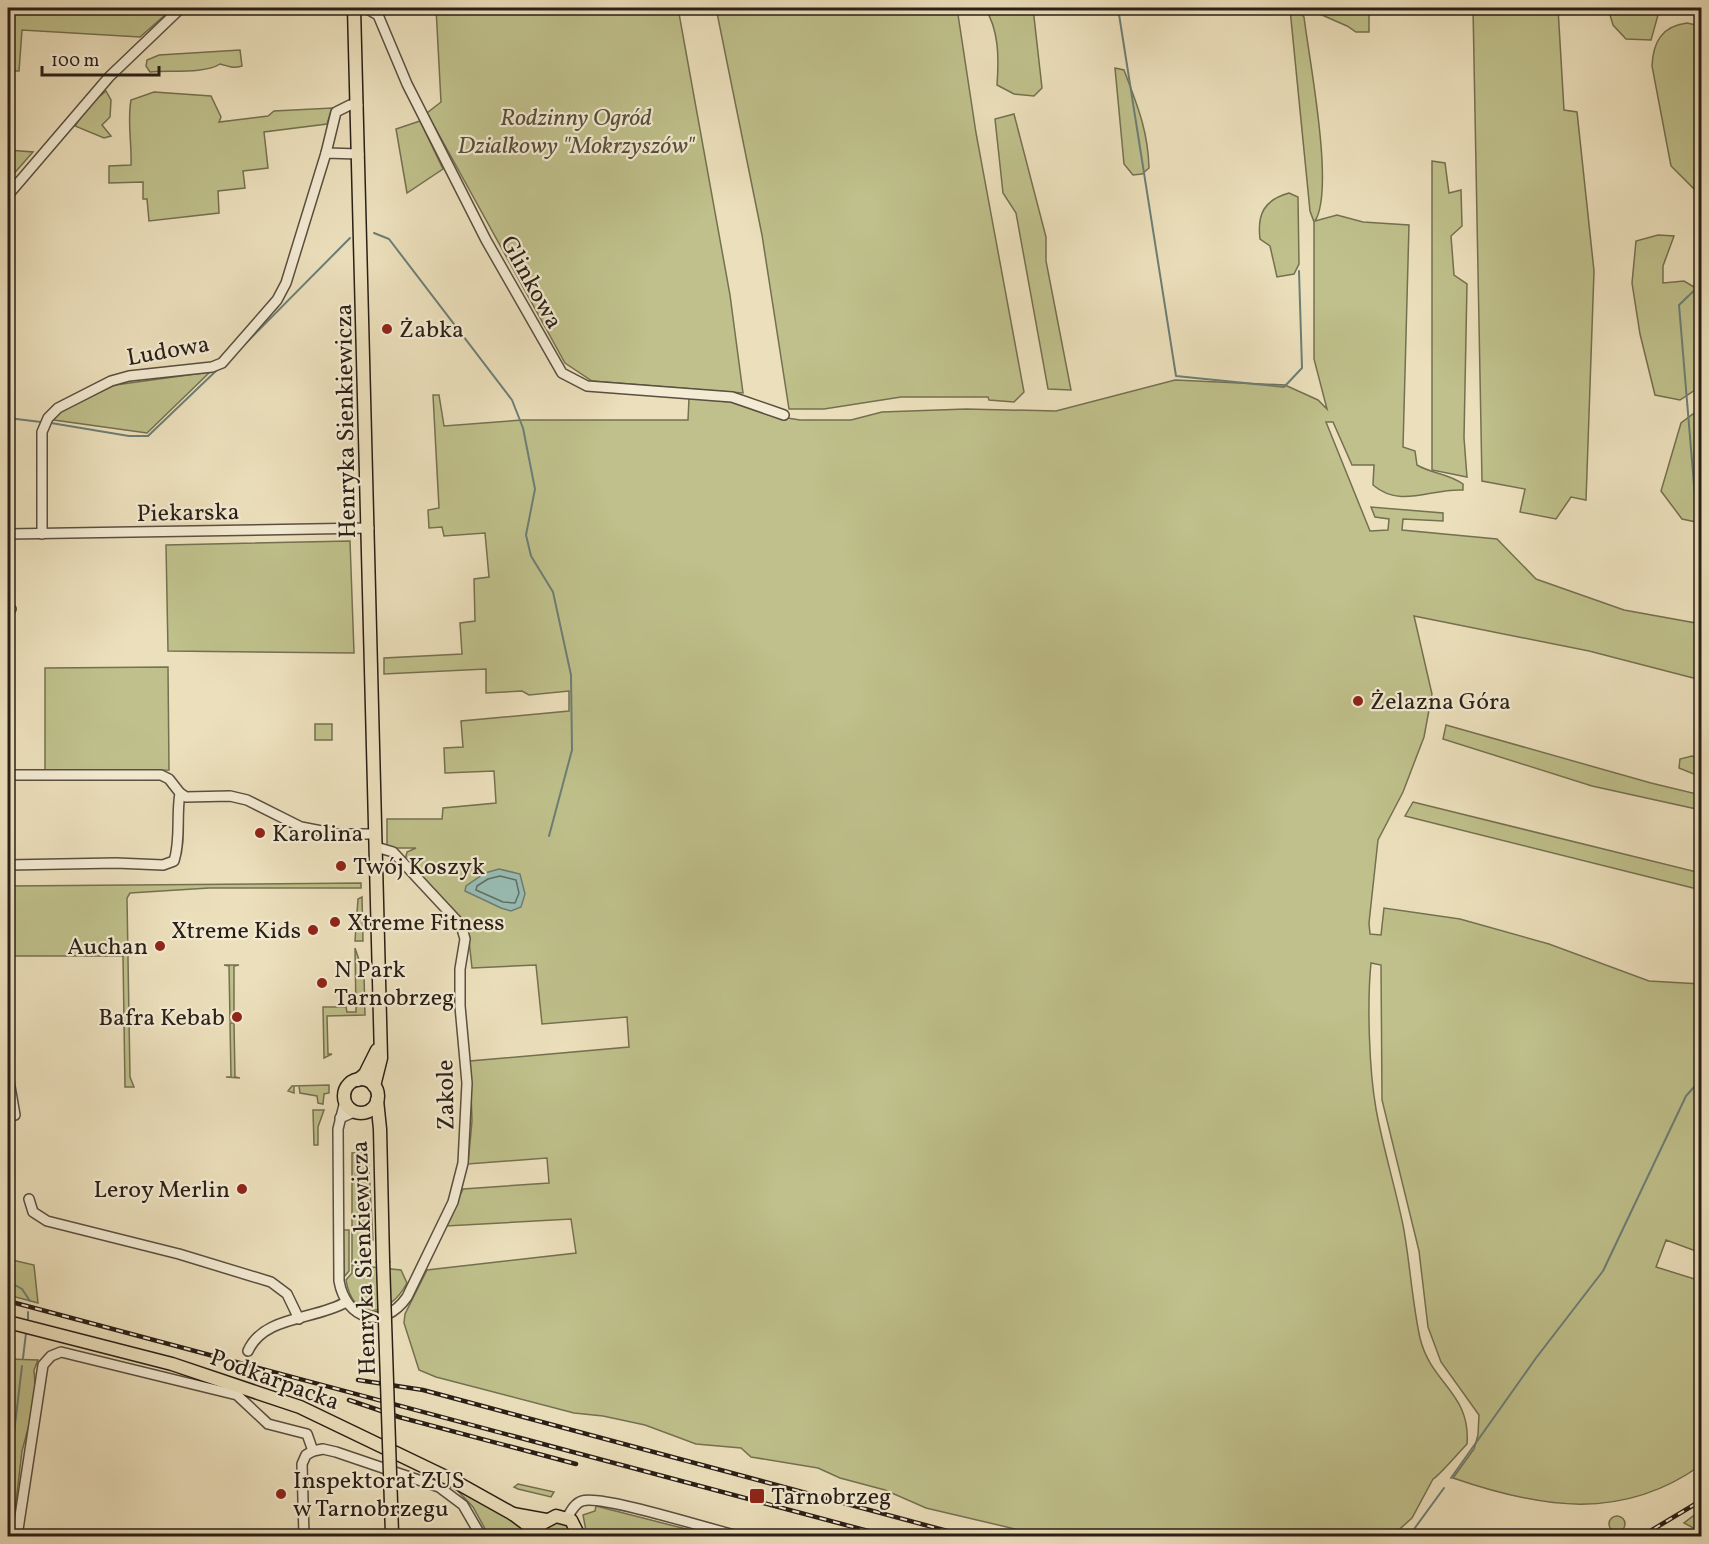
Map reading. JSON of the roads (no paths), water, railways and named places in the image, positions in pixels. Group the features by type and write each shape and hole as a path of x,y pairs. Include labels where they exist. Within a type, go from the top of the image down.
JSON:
{"main road":[{"name":"Henryka Sienkiewicza","path":"354,8 381,1058 374,1086"},
{"name":"Henryka Sienkiewicza","path":"358,1080 366,1074 380,1044"},
{"path":"358,1080 365,1080 374,1086 377,1100 374,1106 360,1112 345,1101 346,1087 358,1080"},
{"name":"Henryka Sienkiewicza","path":"377,1100 380,1122 392,1535"},
{"name":"Henryka Sienkiewicza","path":"360,1112 380,1122"},
{"name":"Podkarpacka","path":"8,1322 172,1364 300,1407 407,1457 513,1514 537,1534"},
{"name":"Podkarpacka","path":"513,1514 546,1520 556,1516 567,1518"},
{"path":"567,1518 576,1526 579,1536"},
{"path":"537,1534 546,1520"}],"street":[{"path":"8,195 109,77 181,8"},
{"name":"Glinkowa","path":"366,8 378,15 407,84 481,230 562,373 587,386 732,397 784,415"},
{"name":"Ludowa","path":"42,534 40,456 42,432 48,418 58,408 111,381 129,376 212,367 222,363 277,300 286,283 326,153 336,112 350,105 358,105"},
{"path":"326,153 359,154"},
{"name":"Piekarska","path":"8,534 369,528"},
{"path":"8,775 161,775 170,779 180,793 186,797 230,796 247,800 300,827 375,840"},
{"path":"8,865 116,863 163,865 174,861 178,848 177,812 180,793"},
{"name":"Zakole","path":"346,1302 359,1314 371,1317 389,1315 402,1304 453,1202 465,1144 466,1083 459,986 464,932 393,852 375,840"},
{"path":"8,1075 15,1115"},
{"path":"248,1351 263,1332 333,1310 346,1302 339,1274 340,1118 345,1101"},
{"path":"340,1118 360,1112"},
{"path":"29,1199 33,1212 47,1221 179,1254 271,1282 287,1294 299,1319"},
{"path":"17,1536 43,1365 56,1353 67,1352 96,1358 237,1395 268,1424 307,1434 313,1451"},
{"path":"304,1536 302,1464 306,1455 323,1449 433,1484 463,1504 481,1536"},
{"path":"567,1518 581,1501 590,1499 627,1506 738,1536"}],"water":[{"path":"499,869 520,874 525,894 521,907 511,911 465,891 466,886 485,873"}],"waterway":[{"path":"1118,8 1176,376 1284,387 1302,368 1299,271"},
{"path":"374,233 389,239 512,400 523,428 535,489 526,535 531,556 553,592 571,675 572,750 549,836"},
{"path":"242,347 350,238"},
{"path":"1702,283 1679,305 1695,497 1702,497"},
{"path":"51,423 129,436 148,436 218,369"},
{"path":"8,418 41,422"},
{"path":"1451,1478 1536,1358 1603,1271 1686,1096 1702,1078"},
{"path":"8,1281 22,1289 30,1301"},
{"path":"28,1312 28,1319"},
{"path":"23,1358 26,1333"},
{"path":"8,1483 22,1366"},
{"path":"1409,1536 1444,1488"},
{"path":"1620,1530 1623,1535"}],"railway":[{"path":"8,1301 887,1536"},
{"path":"358,1380 423,1390 966,1536"},
{"path":"349,1400 399,1417 576,1464"},
{"path":"1642,1536 1702,1500"}],"place":[{"name":"Żabka","path":"387,329"},
{"name":"Żelazna Góra","path":"1358,701"},
{"name":"Karolina","path":"260,833"},
{"name":"Twój Koszyk","path":"341,866"},
{"name":"Xtreme Fitness","path":"335,922"},
{"name":"Xtreme Kids","path":"313,930"},
{"name":"Auchan","path":"160,946"},
{"name":"N Park Tarnobrzeg","path":"322,983"},
{"name":"Bafra Kebab","path":"237,1017"},
{"name":"Leroy Merlin","path":"242,1189"},
{"name":"Inspektorat ZUS w Tarnobrzegu","path":"281,1494"},
{"name":"Tarnobrzeg","path":"757,1496"}],"park label":[{"name":"Rodzinny Ogród Dzialkowy \"Mokrzyszów\"","path":"576,131"}]}
